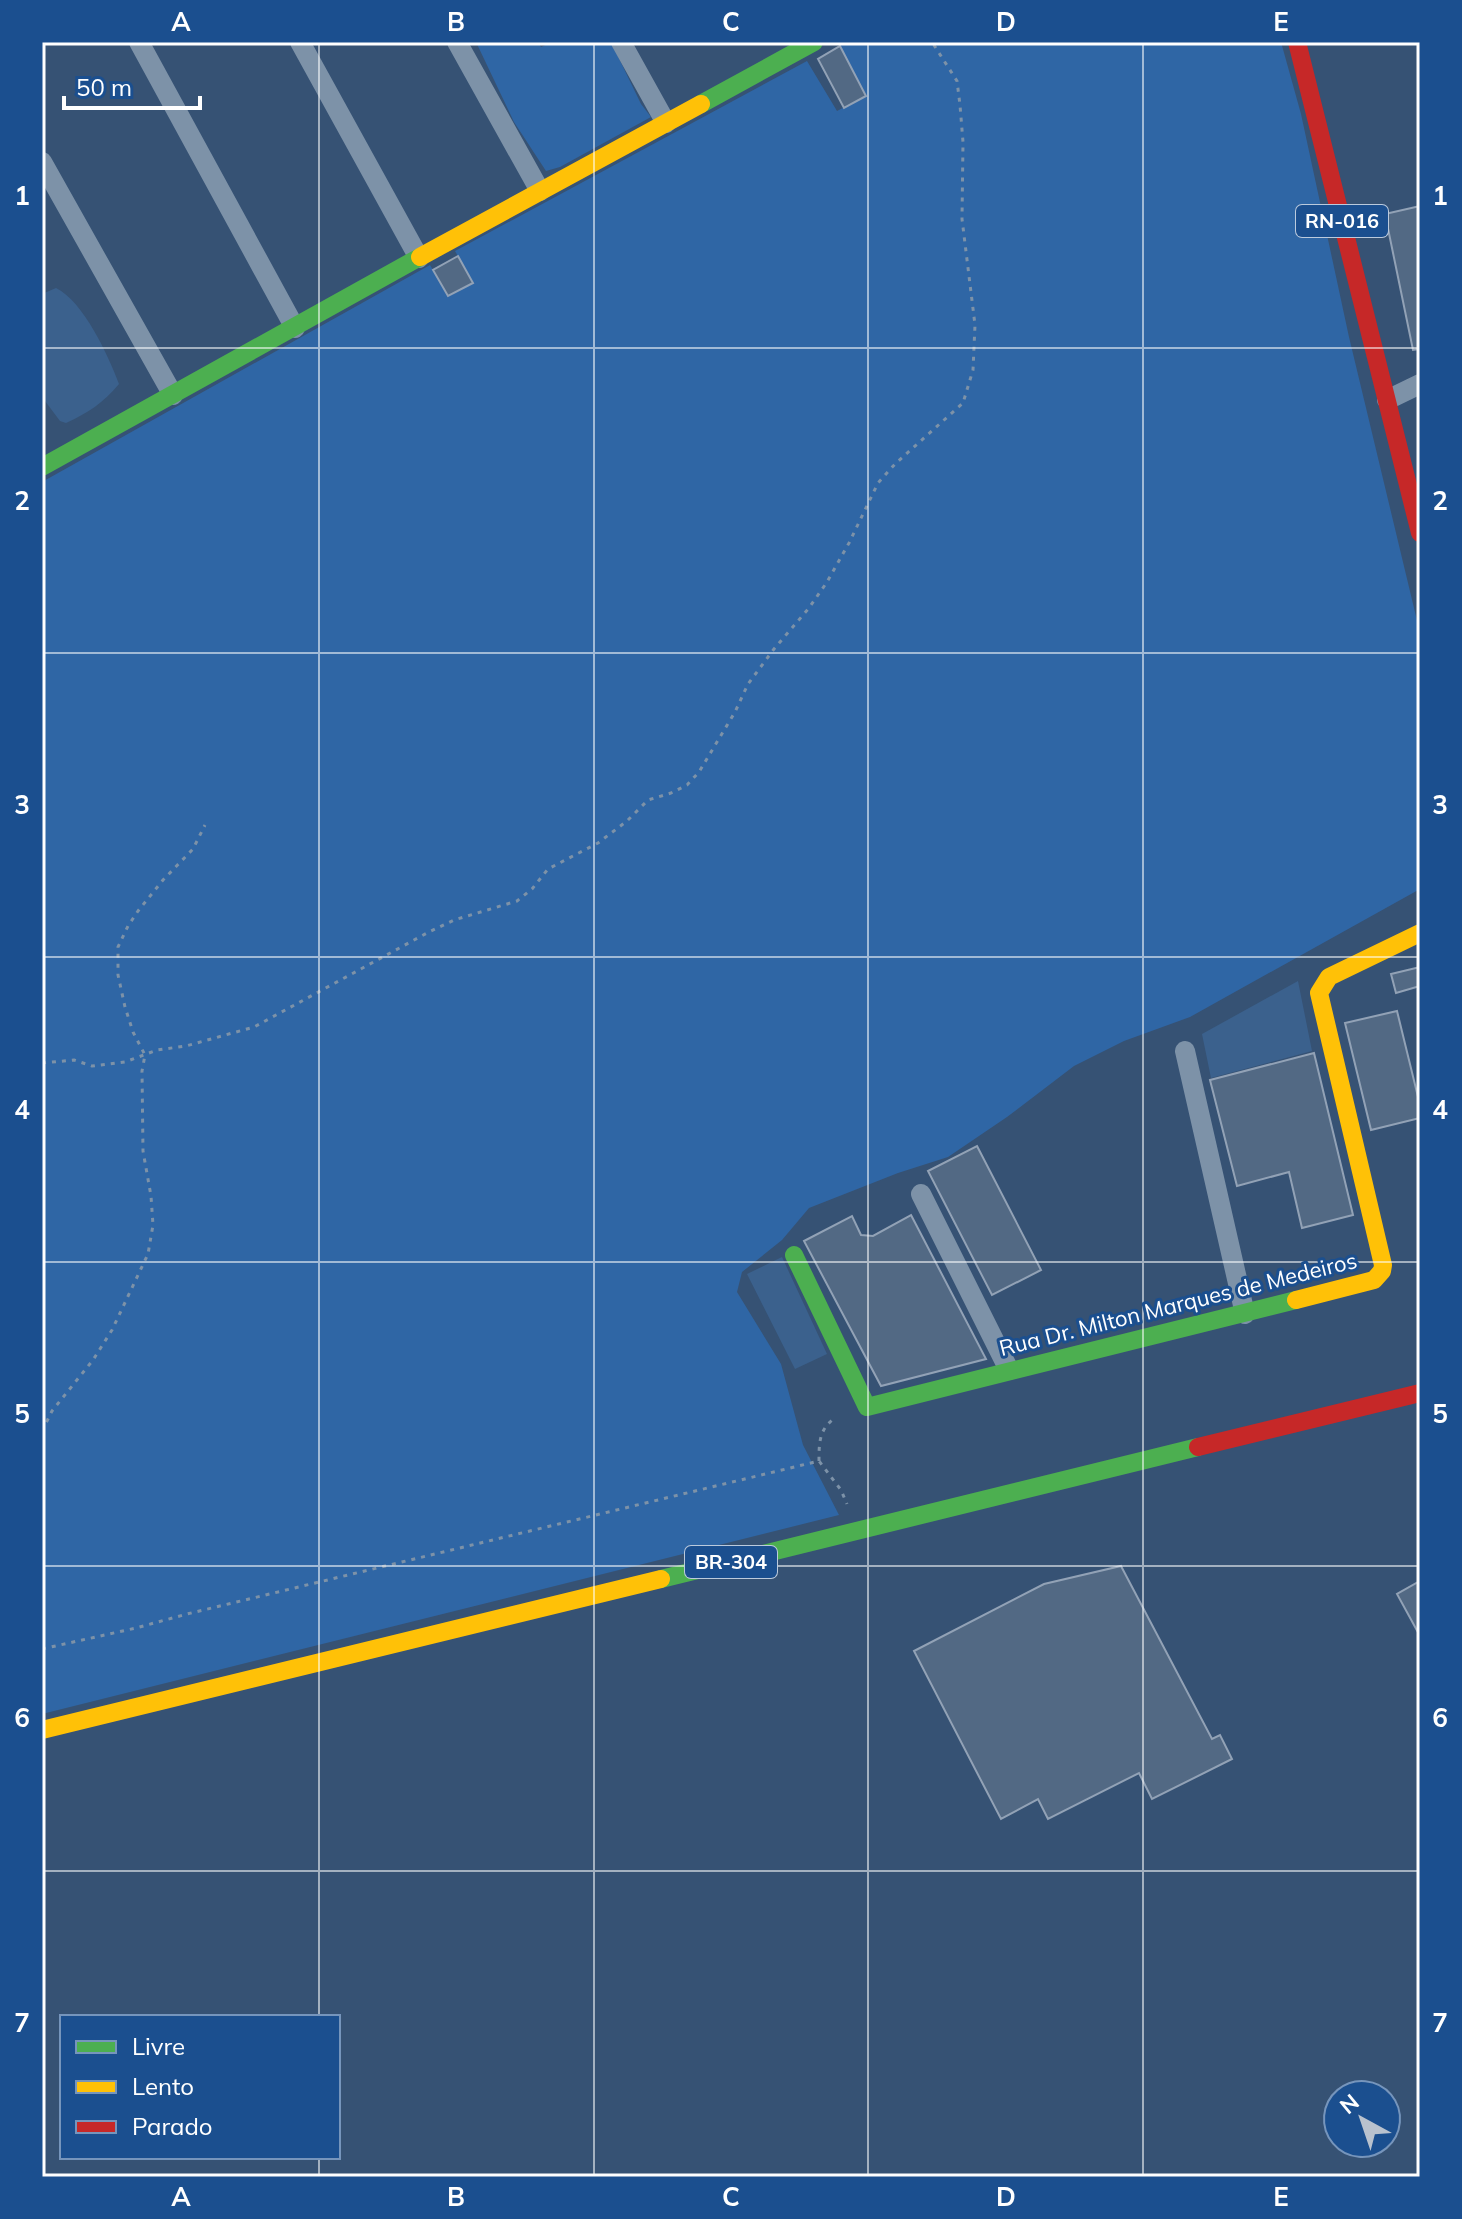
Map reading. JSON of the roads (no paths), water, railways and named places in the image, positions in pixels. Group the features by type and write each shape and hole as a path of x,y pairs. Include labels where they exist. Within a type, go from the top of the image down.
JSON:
{"main road":[{"path":"44,461 173,395 666,123 788,48 814,42"},
{"name":"RN-016","path":"1297,42 1420,533"},
{"name":"Rua Dr. Milton Marques de Medeiros","path":"794,1255 867,1407 1374,1280 1382,1271 1319,993 1329,977 1420,933"},
{"name":"BR-304","path":"42,1730 1420,1393"}],"street":[{"path":"139,42 295,328"},
{"path":"300,42 419,258"},
{"path":"457,42 540,191"},
{"path":"621,42 666,123"},
{"path":"42,162 173,395"},
{"path":"1387,400 1420,384"},
{"path":"1185,1051 1245,1314"},
{"path":"921,1194 1009,1370"}]}
